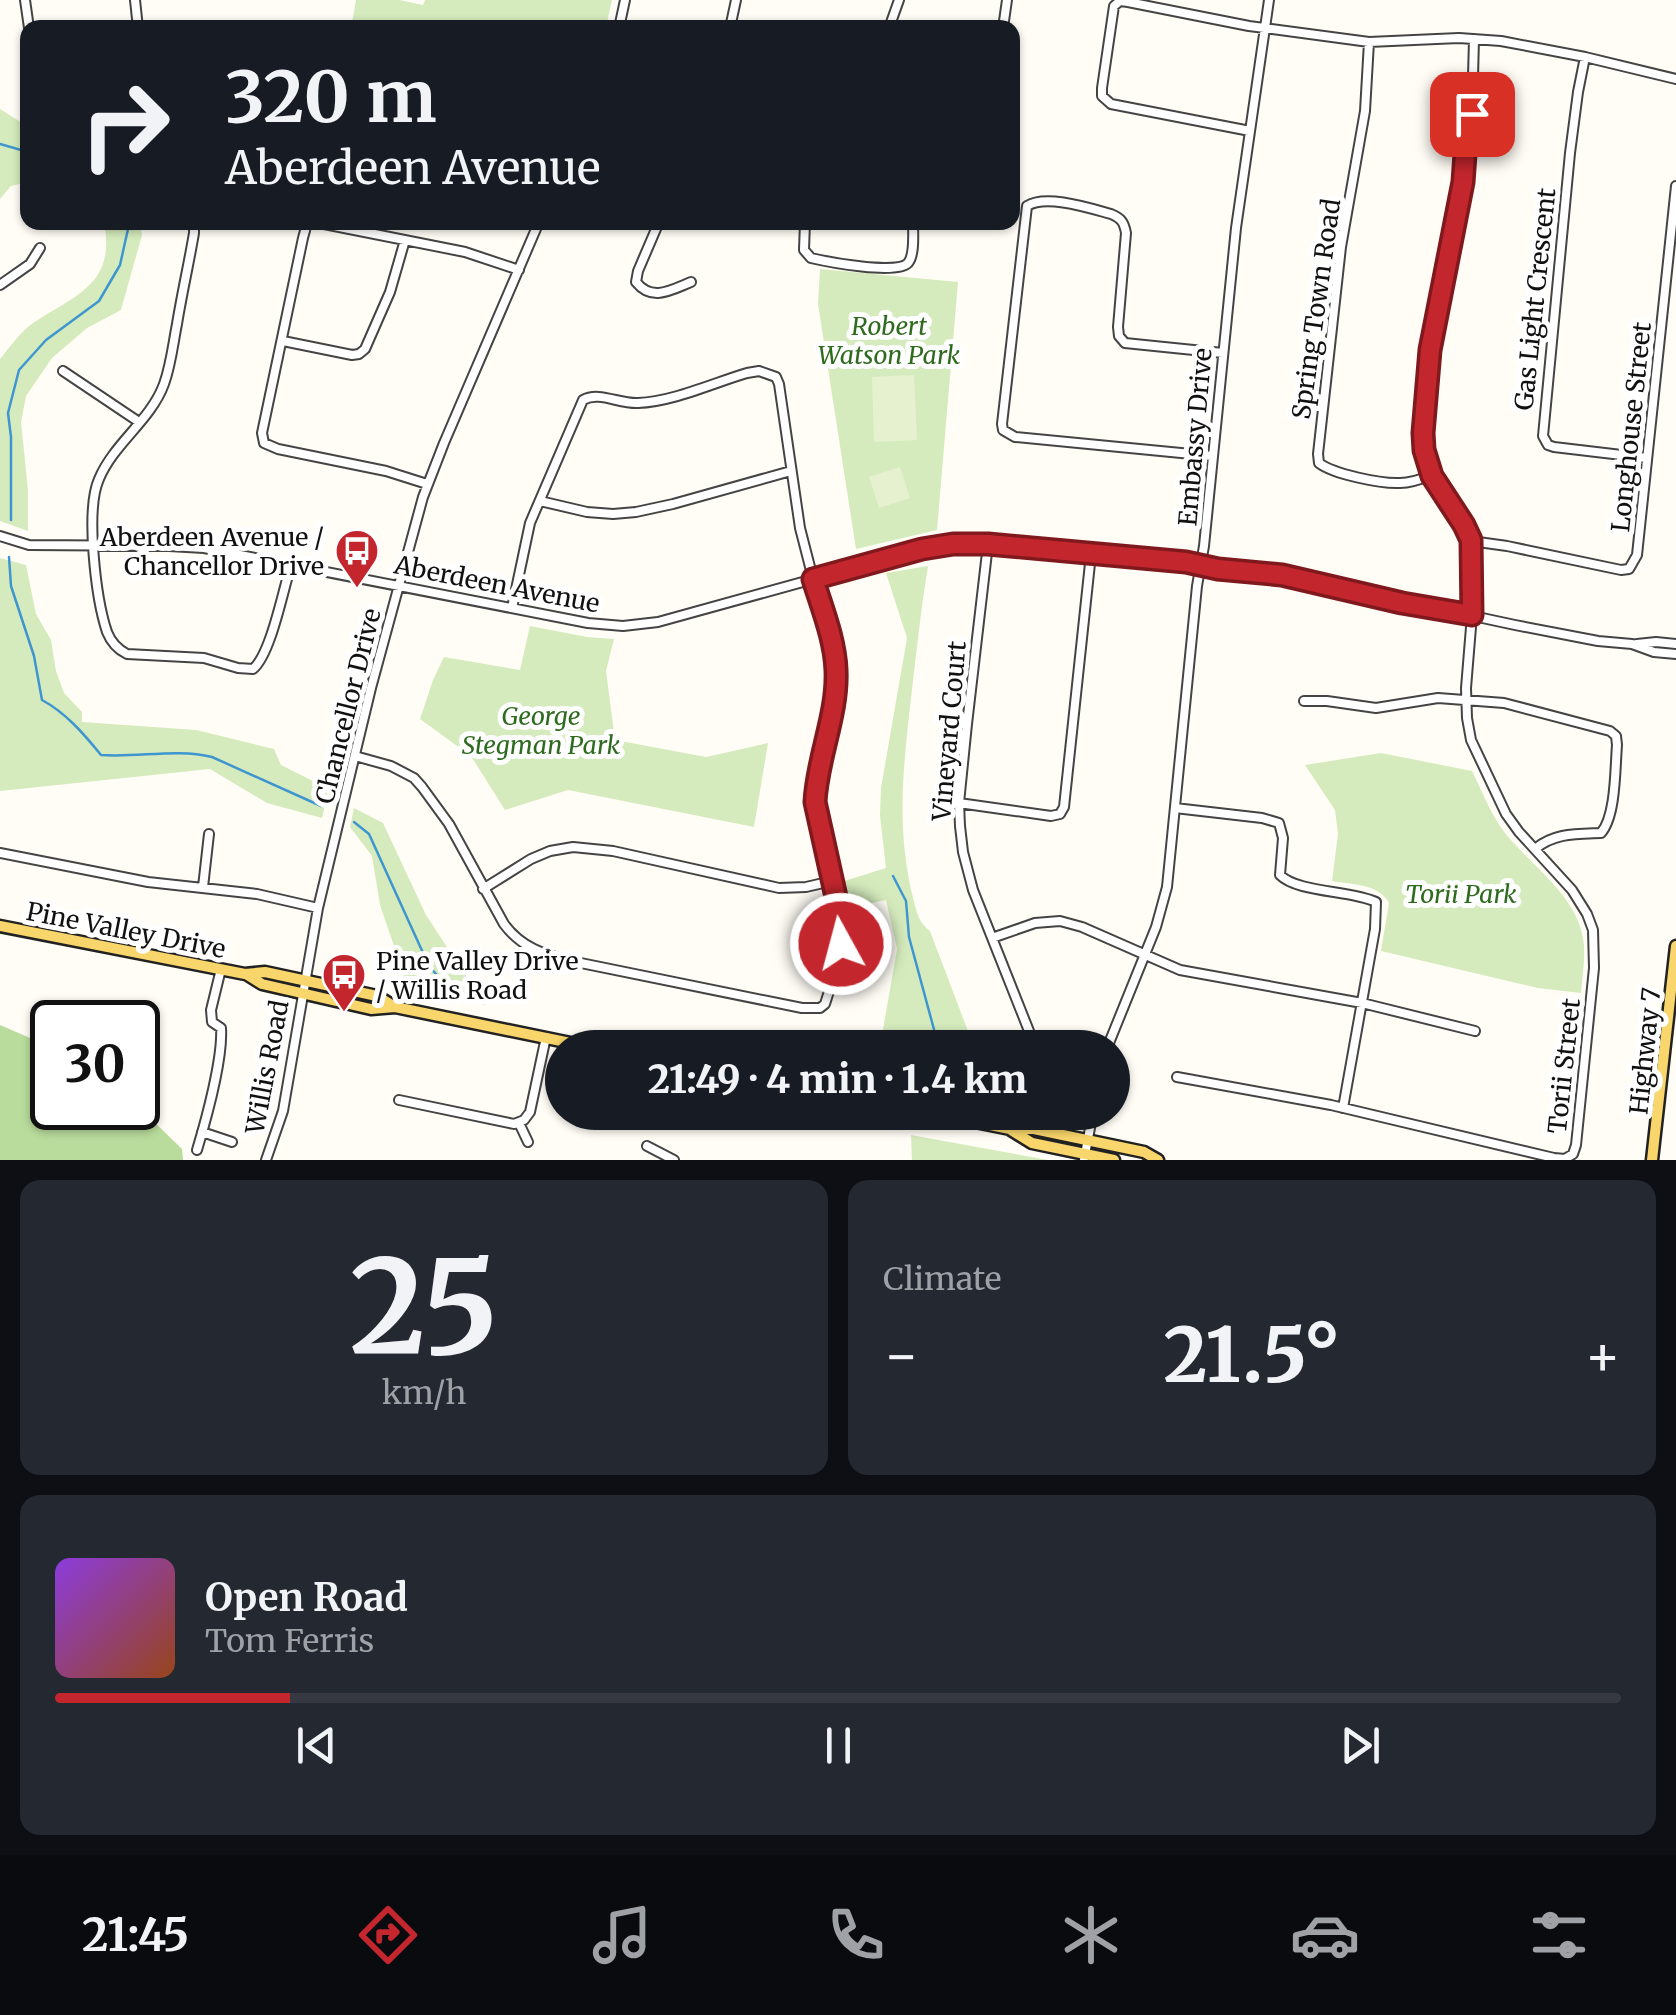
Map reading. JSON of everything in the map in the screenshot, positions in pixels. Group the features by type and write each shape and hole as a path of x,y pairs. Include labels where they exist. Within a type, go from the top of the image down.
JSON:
{"main road":[{"name":"Pine Valley Drive","path":"0,926 245,974 262,984 378,996 395,1006 545,1037"},
{"name":"Highway 7","path":"1652,1160 1676,946"},
{"path":"1012,1130 1032,1143 1114,1160"},
{"path":"1039,1130 1144,1152 1158,1160"}],"street":[{"name":"Embassy Drive","path":"1114,1030 1163,904 1236,228 1269,0"},
{"path":"1250,132 1111,104 1102,96 1114,6 1120,1 1264,28 1369,42 1501,40 1676,79"},
{"path":"1471,540 1432,476 1424,450 1424,413 1430,350 1463,182 1472,114 1474,39"},
{"name":"Spring Town Road","path":"1369,42 1365,110 1331,322 1318,464 1390,483 1432,476"},
{"name":"Gas Light Crescent","path":"1586,57 1570,153 1543,436 1548,444 1561,449 1647,458"},
{"name":"Longhouse Street","path":"1471,540 1629,569 1637,555 1676,186"},
{"path":"1212,456 1015,437 1003,430 1027,206 1037,200 1054,201 1111,214 1124,224 1118,327 1125,343 1223,353"},
{"path":"194,230 164,382 152,406 108,461 93,498 94,546 108,632 117,648 127,654 204,658 253,669 261,662 268,645 291,565"},
{"path":"305,230 262,432 264,443 427,484"},
{"path":"354,230 466,252 519,270"},
{"name":"Chancellor Drive","path":"303,988 355,756 427,484 536,230"},
{"path":"656,230 636,282 644,291 658,294 691,282"},
{"path":"805,230 804,250 811,258 898,268 911,258 913,230"},
{"path":"283,341 359,354 365,349 390,292 405,240"},
{"path":"0,285 30,264 40,248"},
{"path":"63,371 139,422"},
{"path":"355,756 414,778 444,816 509,931 545,955 820,1008 841,944 842,928 815,802 836,691 836,668 800,528 776,377 759,371 656,401 622,403 588,396 578,409 527,533 512,608"},
{"path":"540,500 587,512 636,512 791,471"},
{"name":"Aberdeen Avenue","path":"0,536 29,545 204,548 588,623 632,625 674,618 922,549 988,544 1304,579 1402,603 1676,654"},
{"name":"Torii Street","path":"1177,1077 1342,1108 1554,1158 1565,1159 1573,1154 1594,968 1593,930 1579,899 1506,814 1468,728 1471,540"},
{"name":"Vineyard Court","path":"988,544 960,826 972,890 1029,1030"},
{"path":"960,804 1052,816 1060,814 1064,807 1091,554"},
{"name":"Aberdeen Avenue","path":"1632,644 1676,644"},
{"path":"1304,701 1381,708 1427,699 1513,705 1602,728 1616,736 1608,824 1604,830 1556,837 1535,849"},
{"path":"1176,808 1279,823 1283,878 1376,902 1375,928 1342,1108"},
{"path":"203,888 209,834"},
{"path":"483,889 532,859 574,847 779,888 806,887 832,880"},
{"path":"0,853 148,882 257,894 318,908"},
{"path":"992,938 1035,923 1060,921 1180,970 1362,1003 1475,1031"},
{"path":"197,1150 219,1056 221,1028 212,1022 211,1010 222,969"},
{"name":"Willis Road","path":"266,1160 283,1111 303,988"},
{"path":"399,1100 519,1123 530,1112 545,1042"},
{"path":"519,1123 528,1142"},
{"path":"1085,1157 1090,1130"},
{"path":"202,1132 232,1142"},
{"path":"647,1146 674,1160"}],"green space":[{"path":"356,0 399,0 423,5 425,0 612,0 608,20 352,20"},
{"path":"0,109 20,122 20,184 11,186 0,199"},
{"path":"105,230 141,230 121,310 87,328 52,358 26,396 21,422 28,531 0,521 0,359 28,327 89,285 104,260"},
{"name":"Robert Watson Park","path":"820,269 958,282 937,530 856,549 818,304"},
{"path":"914,375 917,440 874,442 872,377"},
{"path":"900,467 910,498 879,508 869,477"},
{"path":"0,558 26,565 36,614 51,640 56,671 64,693 82,712 82,722 196,730 274,749 281,765 329,789 322,818 267,803 210,769 0,791"},
{"path":"928,566 906,742 904,845 917,912 930,931 968,1030 883,1030 897,949 886,900 848,908 841,882 886,868 881,788 907,638 886,573"},
{"name":"George Stegman Park","path":"530,626 614,639 606,671 615,740 706,757 768,743 754,827 568,790 505,810 471,756 420,719 444,657 520,670"},
{"name":"Torii Park","path":"1381,753 1472,771 1505,833 1554,885 1574,913 1584,946 1581,993 1538,988 1381,951 1389,903 1371,888 1332,881 1338,834 1335,810 1305,765"},
{"path":"354,808 383,823 426,915 485,1005 408,987 380,905 372,856 350,827"},
{"path":"0,1025 30,1038 30,1130 160,1128 182,1149 183,1160 0,1160"},
{"path":"911,1135 1048,1160 912,1160"}],"waterway":[{"path":"0,144 20,150"},
{"path":"11,520 8,413 19,370 46,340 99,301 120,265 128,230"},
{"path":"9,557 11,586 34,656 42,700 67,718 101,755 185,753 212,757 321,806"},
{"path":"354,822 369,834 429,966 448,995"},
{"path":"893,876 906,901 909,937 934,1030"}],"place":[{"name":"Aberdeen Avenue / Chancellor Drive","path":"357,589"},
{"name":"Pine Valley Drive / Willis Road","path":"344,1013"}],"route":[{"path":"841,944 840,915 815,802 836,691 836,668 813,579 922,549 988,544 1282,575 1472,615 1471,540 1432,476 1423,433 1430,350 1463,182 1472,114"}]}
